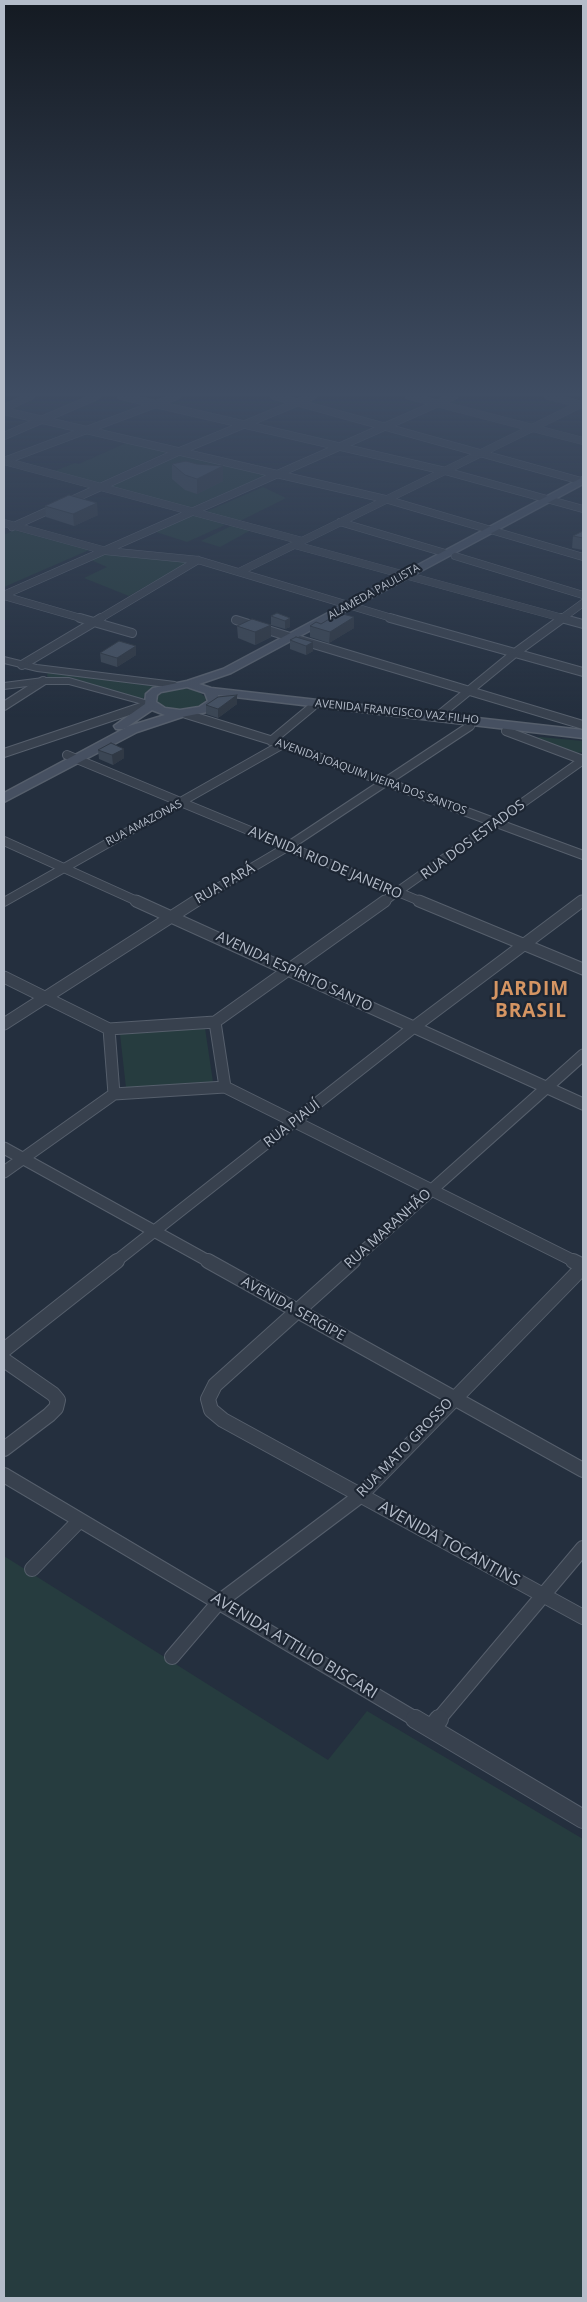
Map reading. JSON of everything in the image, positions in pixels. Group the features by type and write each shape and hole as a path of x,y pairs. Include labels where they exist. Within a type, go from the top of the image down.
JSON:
{"main road":[{"name":"ALAMEDA PAULISTA","path":"353,608 402,576 454,553 546,503"},
{"name":"ALAMEDA PAULISTA","path":"188,684 227,671 295,639 353,608 414,580 454,553"},
{"name":"ALAMEDA PAULISTA","path":"211,695 295,639"},
{"path":"4,789 72,757 133,729 203,710 211,695 188,684 174,685 152,694 150,704 125,723 72,757 4,798"},
{"name":"AVENIDA FRANCISCO VAZ FILHO","path":"211,695 239,700 583,740"},
{"name":"AVENIDA FRANCISCO VAZ FILHO","path":"211,695 438,716 583,734"},
{"path":"150,704 162,712 183,714"}],"street":[{"path":"4,530 64,503"},
{"path":"163,503 302,541"},
{"path":"4,596 215,503"},
{"path":"240,572 376,503"},
{"path":"400,503 583,557"},
{"path":"564,503 583,509"},
{"path":"348,517 583,595"},
{"path":"340,522 583,589"},
{"path":"4,523 106,551 198,560 353,608 583,672"},
{"path":"294,545 414,580 583,624"},
{"path":"22,665 198,560"},
{"path":"4,596 132,633"},
{"path":"438,716 516,653 583,603"},
{"path":"236,620 583,724"},
{"path":"4,660 37,668 174,685"},
{"path":"37,668 44,681"},
{"path":"4,706 44,681"},
{"path":"4,686 44,681 75,682 150,704"},
{"path":"4,753 150,704"},
{"path":"271,741 312,707"},
{"name":"AVENIDA JOAQUIM VIEIRA DOS SANTOS","path":"183,714 283,744 583,855"},
{"name":"RUA PARÁ","path":"4,1024 171,916 287,847 470,726"},
{"path":"506,731 583,760"},
{"name":"RUA AMAZONAS","path":"4,902 62,867 182,803 283,744"},
{"name":"AVENIDA RIO DE JANEIRO","path":"72,757 583,969"},
{"name":"RUA DOS ESTADOS","path":"215,1022 583,760"},
{"name":"AVENIDA ESPÍRITO SANTO","path":"4,841 583,1104"},
{"name":"RUA PIAUÍ","path":"4,1350 414,1027 526,945 583,900"},
{"path":"4,977 109,1029 215,1022 225,1086"},
{"path":"109,1029 114,1094"},
{"name":"RUA MARANHÃO","path":"211,1410 208,1399 215,1385 546,1086 583,1056"},
{"path":"4,1172 114,1094 225,1086 583,1267"},
{"name":"AVENIDA SERGIPE","path":"4,1148 583,1470"},
{"name":"RUA MATO GROSSO","path":"172,1657 219,1602 360,1496 453,1398 583,1267"},
{"path":"4,1360 54,1394 58,1400 56,1408 49,1415 4,1449"},
{"name":"AVENIDA TOCANTINS","path":"211,1410 223,1420 583,1617"},
{"name":"AVENIDA ATTILIO BISCARI","path":"4,1475 583,1818"},
{"path":"32,1569 79,1521"},
{"path":"432,1728 583,1548"}],"green space":[{"path":"173,503 201,503 190,508"},
{"path":"225,503 275,503 240,521 205,512"},
{"path":"197,514 225,525 187,542 156,532"},
{"path":"233,525 251,530 220,547 201,541"},
{"path":"14,530 89,550 4,587 4,535"},
{"path":"105,553 185,561 187,563 129,596 84,578 107,567 91,560"},
{"path":"48,672 158,685 146,692 143,699 51,679 47,676"},
{"path":"181,688 198,691 206,698 205,703 200,707 182,711 164,708 159,704 158,696 164,692"},
{"path":"536,738 583,741 583,752 576,753"},
{"path":"205,1028 213,1082 126,1088 120,1034"},
{"path":"4,1556 328,1760 367,1711 583,1839 583,2298 4,2298"}],"building":[{"path":"51,503 96,503 73,514 45,506"},
{"path":"583,531 583,538 573,536"},
{"path":"277,613 290,618 285,621 271,616"},
{"path":"339,613 354,617 330,632 310,626 316,622 321,624"},
{"path":"252,619 271,625 255,632 237,626"},
{"path":"296,637 313,642 306,646 290,640"},
{"path":"119,641 136,646 117,658 100,653"},
{"path":"237,695 218,709 206,705 218,697"},
{"path":"111,743 124,749 112,755 98,750"}],"district":[{"name":"JARDIM BRASIL","path":"531,1001"}]}
